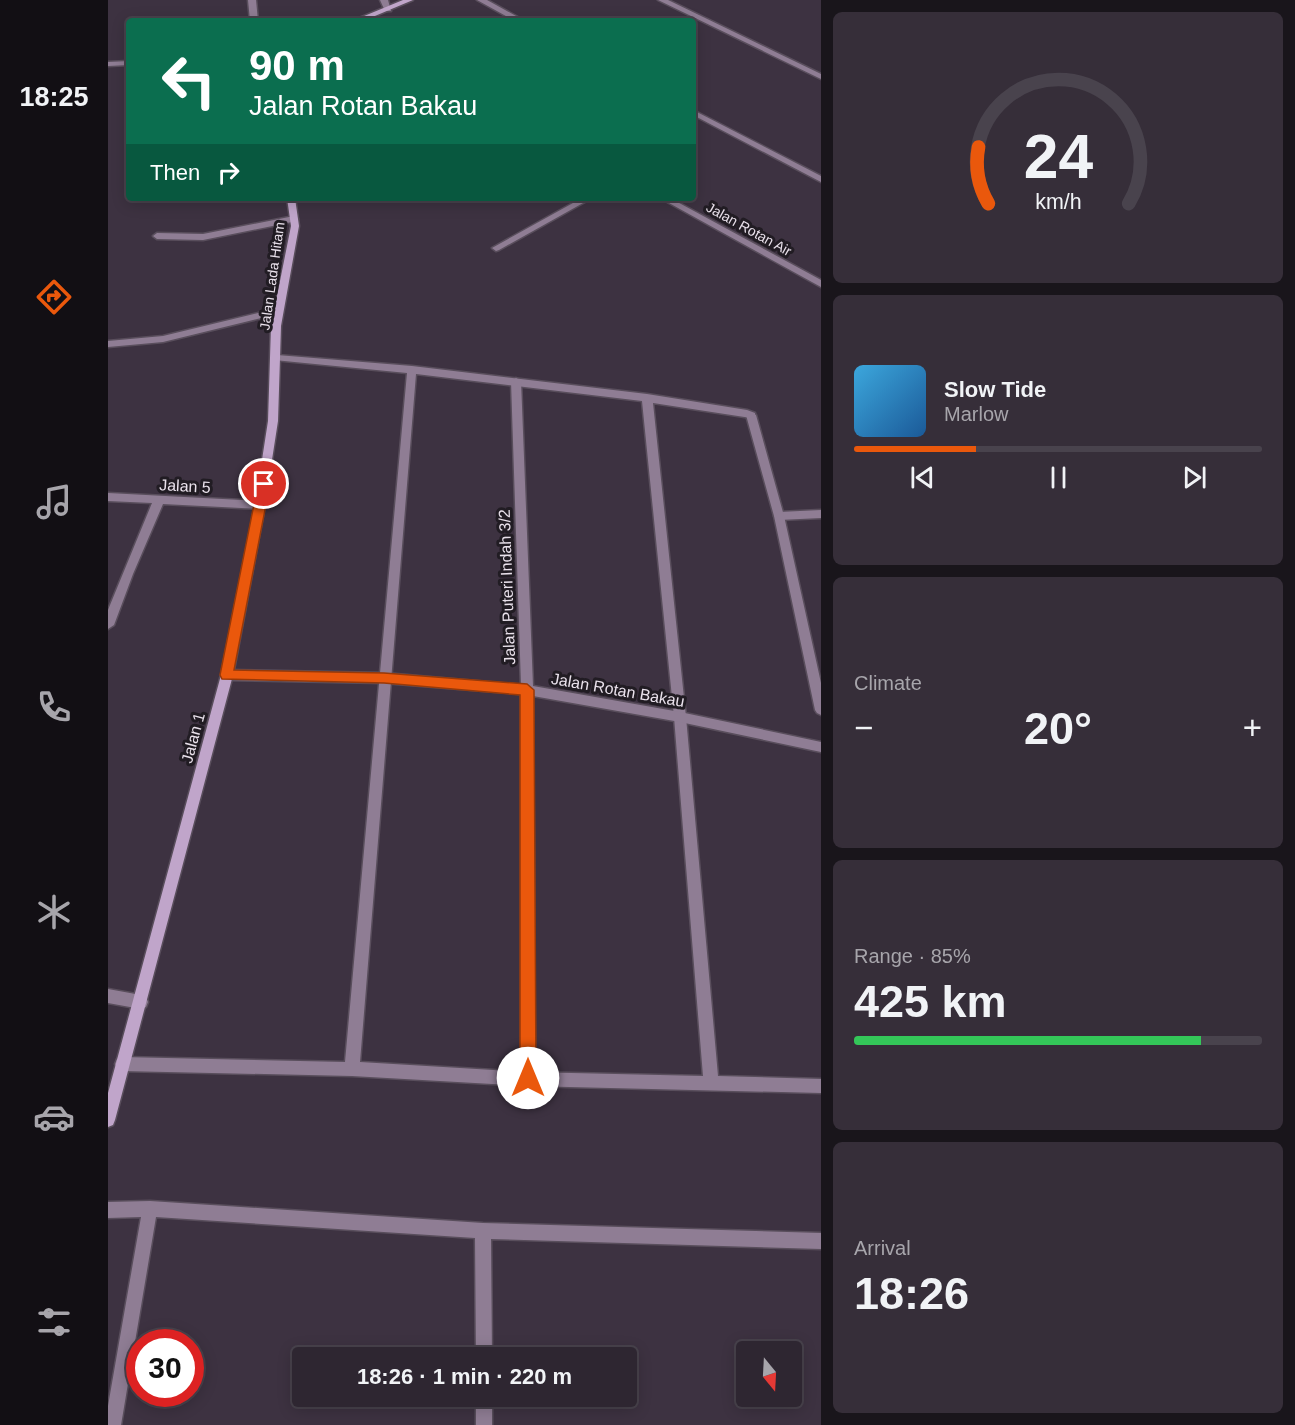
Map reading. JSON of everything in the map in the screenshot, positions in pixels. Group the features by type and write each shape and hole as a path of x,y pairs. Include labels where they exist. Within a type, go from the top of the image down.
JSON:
{"street":[{"path":"252,0 254,18"},
{"path":"384,0 387,9"},
{"path":"364,18 409,0"},
{"path":"481,0 515,18"},
{"path":"662,0 821,77"},
{"path":"108,64 126,63"},
{"path":"696,114 821,179"},
{"name":"Jalan Lada Hitam","path":"277,358 276,327 288,269 294,219 291,201"},
{"path":"496,248 582,201"},
{"name":"Jalan Rotan Air","path":"669,201 821,284"},
{"path":"157,236 203,237 294,219"},
{"path":"108,344 163,339 279,311"},
{"path":"277,358 411,369 516,381 747,412 751,415 778,516 821,710"},
{"name":"Jalan 1","path":"108,1120 227,675 260,505 273,421 277,358"},
{"path":"352,1069 411,369"},
{"name":"Jalan Puteri Indah 3/2","path":"516,381 527,690 528,1078"},
{"path":"646,397 680,717 711,1082"},
{"name":"Jalan 5","path":"108,497 260,505"},
{"path":"108,625 159,500"},
{"path":"778,516 821,514"},
{"name":"Jalan Rotan Bakau","path":"227,675 384,678 527,690 680,717 821,747"},
{"path":"108,996 141,1002"},
{"path":"122,1064 352,1069 528,1078 821,1086"},
{"path":"113,1425 150,1209"},
{"path":"108,1210 150,1209 483,1231 821,1241"},
{"path":"483,1231 484,1347"},
{"path":"484,1407 484,1425"}],"route":[{"path":"264,484 227,675 384,678 527,690 528,1078"}]}
